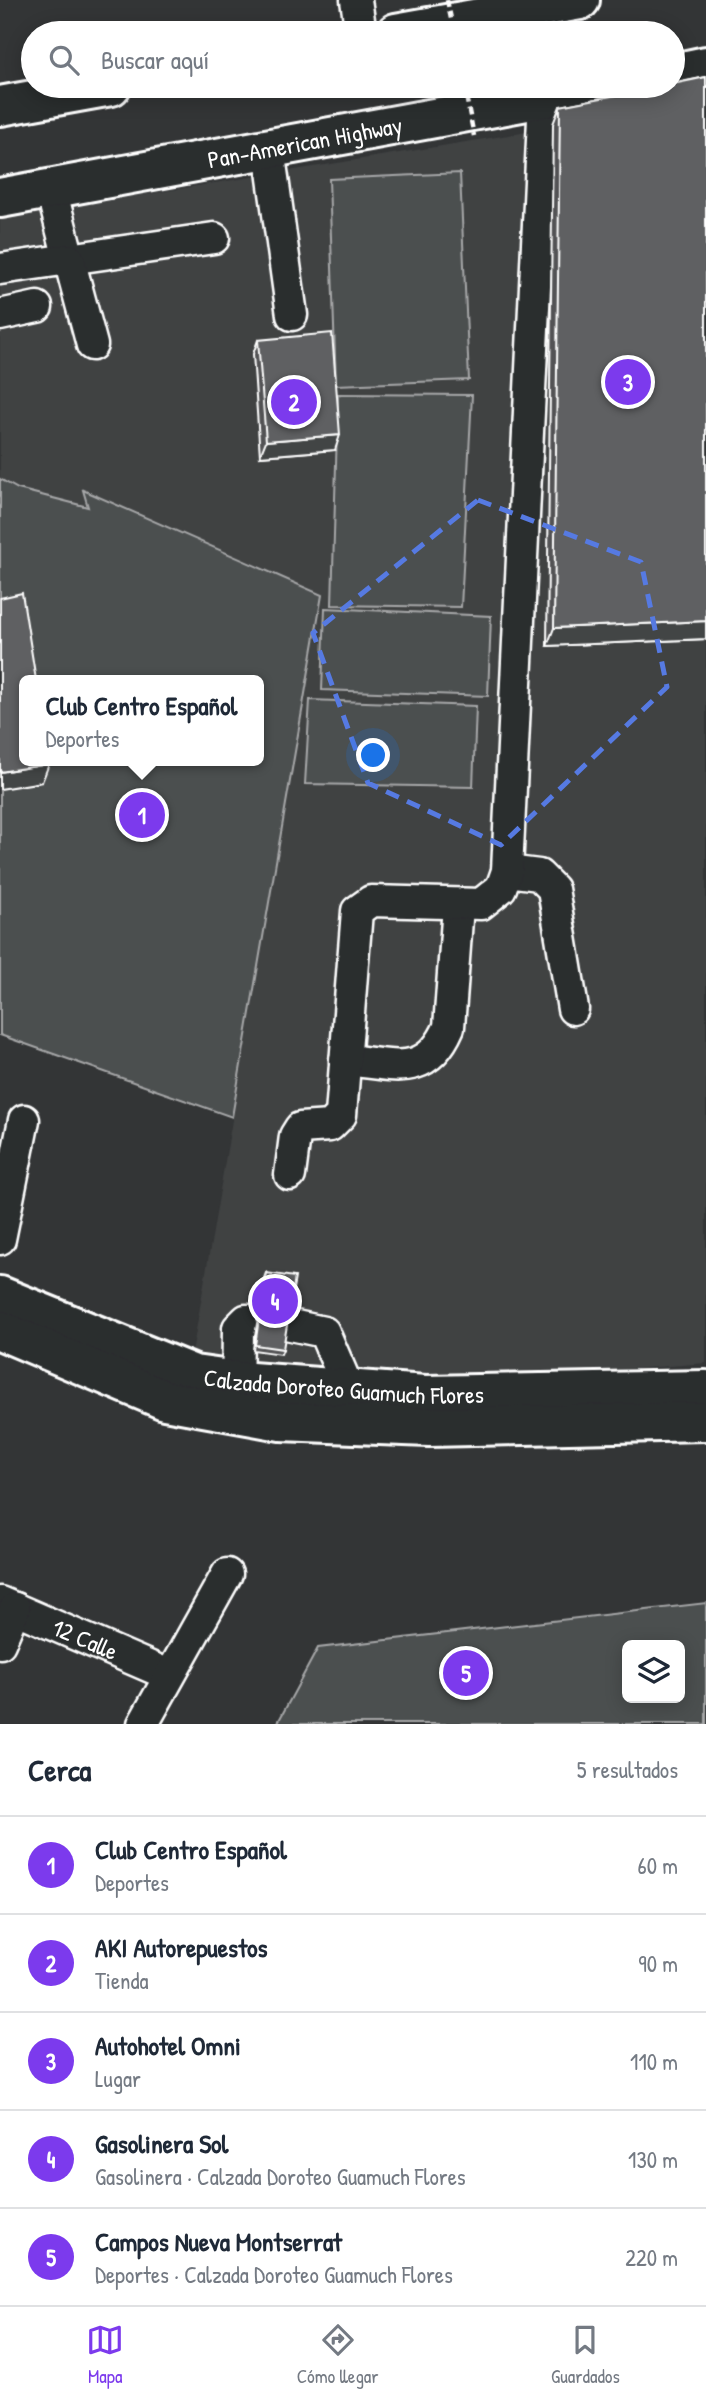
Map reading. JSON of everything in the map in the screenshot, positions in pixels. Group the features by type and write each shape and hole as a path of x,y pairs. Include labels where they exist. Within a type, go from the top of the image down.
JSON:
{"main road":[{"path":"458,21 555,2"},
{"path":"685,70 706,66"},
{"path":"0,106 44,98"},
{"name":"Pan-American Highway","path":"0,198 544,98"},
{"name":"Calzada Doroteo Guamuch Flores","path":"0,1296 194,1375 281,1421 398,1410 706,1390"},
{"name":"Calzada Doroteo Guamuch Flores","path":"0,1330 165,1400 349,1390 398,1410 706,1421"}],"street":[{"path":"356,0 359,21"},
{"path":"290,1175 295,1136 300,1128 330,1126 341,1115 357,911 371,901 481,904 501,888 507,871 544,98"},
{"path":"269,149 292,315"},
{"path":"51,189 92,345"},
{"path":"0,269 215,238"},
{"path":"0,315 37,307"},
{"path":"507,871 539,875 553,889 573,1009"},
{"path":"345,1060 412,1066 431,1056 442,1042 449,1027 458,905"},
{"path":"0,1239 24,1120"},
{"path":"237,1398 238,1328 246,1320 324,1332 349,1390"},
{"path":"144,1724 227,1574"},
{"path":"0,1643 7,1605"},
{"name":"12 Calle","path":"7,1605 169,1675"}],"path":[{"path":"447,0 451,21"},
{"path":"466,98 474,136"}],"highlighted area":[{"path":"478,500 641,562 667,687 501,845 368,783 313,633"}],"shaded area":[{"path":"706,103 706,1363 508,1379 228,1364 192,1354 322,595 84,491 89,508 18,489 0,479 0,218"},
{"path":"460,173 469,380 336,385 329,179"},
{"path":"338,394 472,395 461,607 332,605"},
{"path":"0,479 18,489 88,507 83,490 322,595 232,1117 0,1035"},
{"path":"325,608 491,616 488,696 322,690"},
{"path":"310,700 476,706 473,787 305,784"},
{"path":"706,1603 706,1724 277,1724 318,1648"}],"building":[{"path":"706,77 706,621 554,628 560,106 602,98 685,98 685,81"},
{"path":"332,333 340,435 266,441 258,340"},
{"path":"22,593 35,675 19,675 19,766 37,766 0,772 0,598"},
{"path":"266,1273 295,1277 283,1349 255,1345"}],"place":[{"name":"Autohotel Omni","path":"628,382"},
{"name":"AKI Autorepuestos","path":"294,402"},
{"name":"Club Centro Español","path":"142,815"},
{"name":"Gasolinera Sol","path":"275,1301"},
{"name":"Campos Nueva Montserrat","path":"466,1673"}]}
